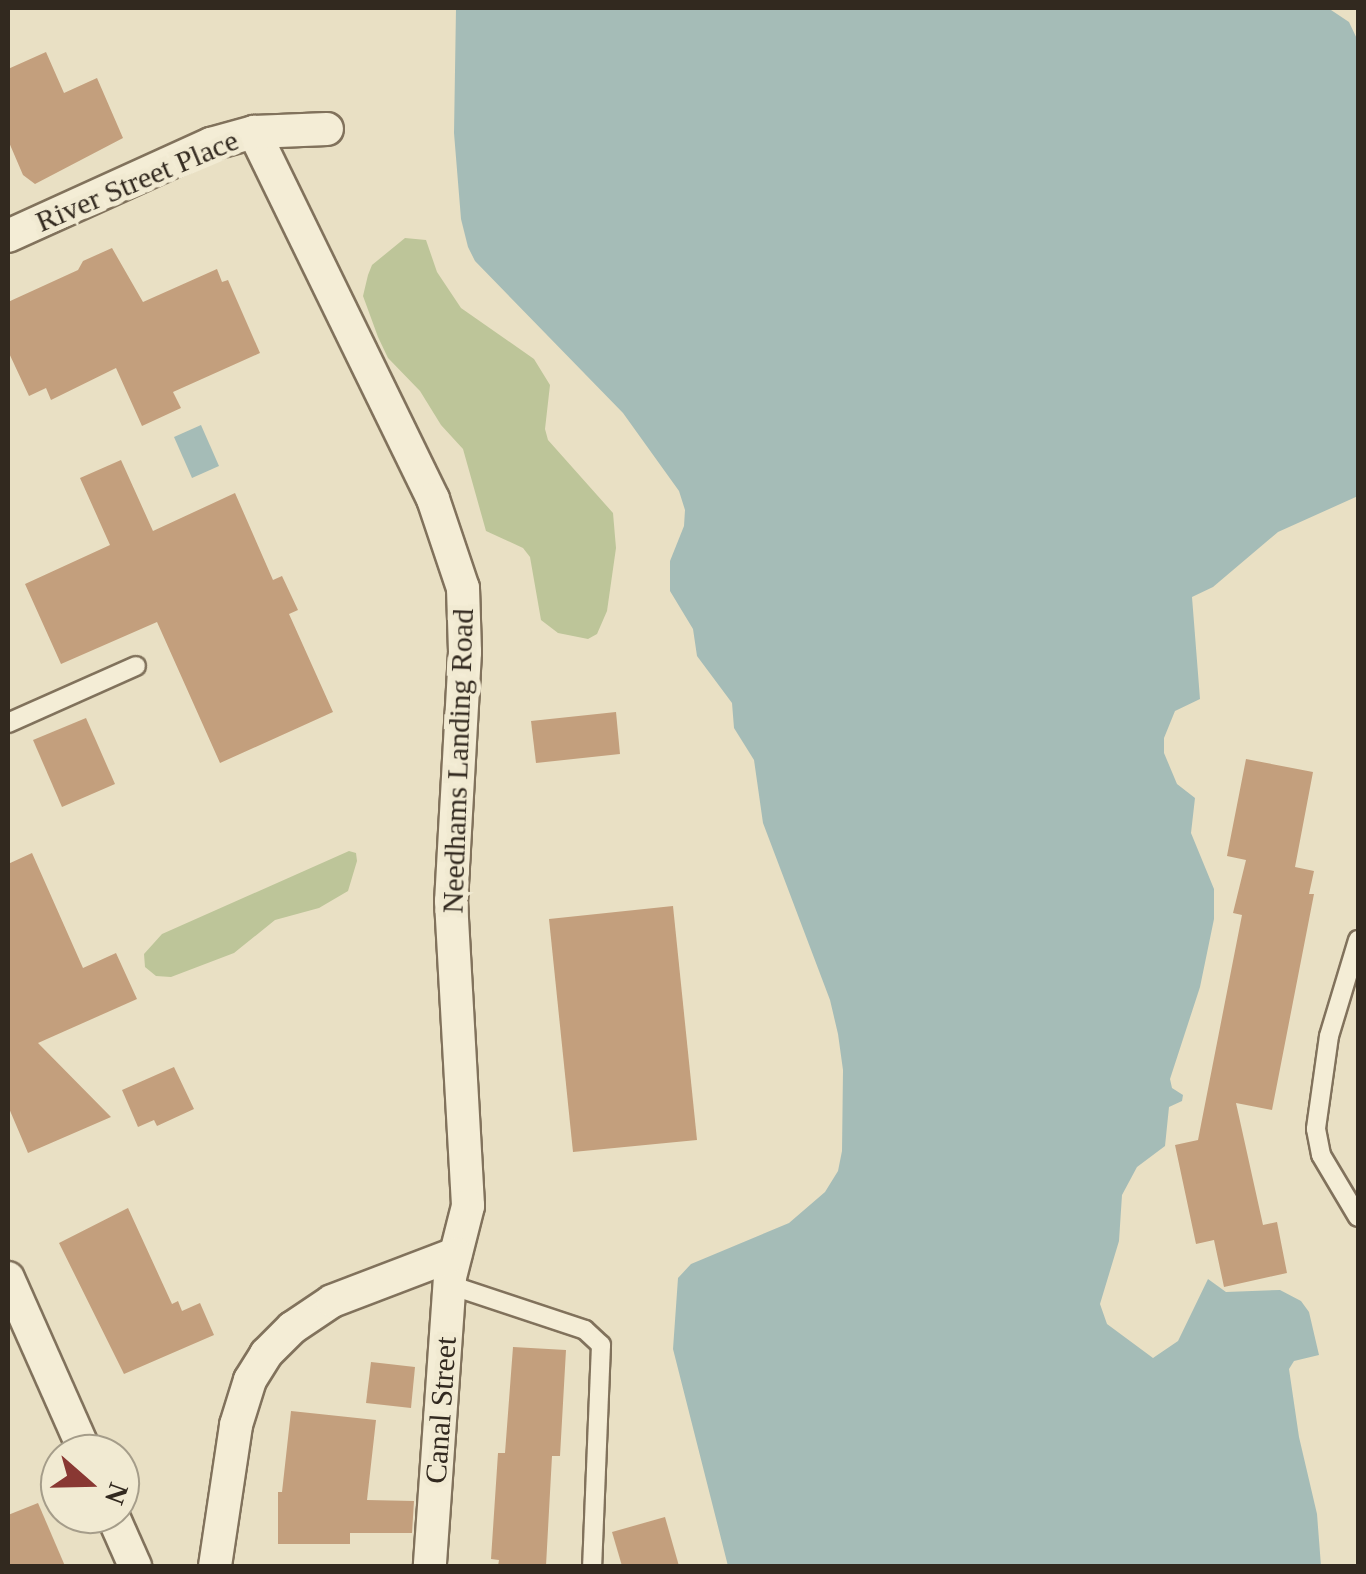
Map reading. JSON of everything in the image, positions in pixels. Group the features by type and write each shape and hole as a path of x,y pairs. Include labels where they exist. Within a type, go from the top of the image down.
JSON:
{"street":[{"name":"River Street Place","path":"8,236 211,144 254,132 327,128"},
{"name":"Needhams Landing Road","path":"254,132 434,499 461,576 465,652 451,900 468,1190 466,1219 452,1270"},
{"path":"215,1566 236,1425 250,1380 266,1354 292,1328 332,1301 452,1270"},
{"name":"Canal Street","path":"430,1566 452,1270"},
{"path":"8,1278 77,1434"},
{"path":"121,1534 136,1566"}],"lane":[{"path":"8,723 136,666"},
{"path":"1358,940 1329,1036 1316,1136 1324,1162 1358,1218"},
{"path":"452,1270 585,1330 601,1345 592,1566"}],"green space":[{"path":"405,238 426,240 437,272 461,308 534,359 550,385 545,429 548,440 613,513 616,548 607,611 597,634 588,639 558,633 541,620 530,557 523,548 486,531 463,449 441,425 420,391 388,358 378,337 363,296 368,275 372,265"},
{"path":"349,851 356,853 357,861 348,891 319,908 275,920 234,953 171,977 156,976 145,967 144,954 162,934"}],"water":[{"path":"456,8 1328,8 1349,22 1358,41 1358,496 1278,532 1213,587 1192,597 1200,699 1175,711 1164,738 1164,753 1177,784 1195,798 1191,833 1214,889 1214,919 1200,987 1170,1079 1172,1088 1183,1095 1182,1101 1169,1107 1165,1146 1137,1167 1122,1195 1119,1241 1100,1304 1107,1324 1153,1358 1178,1341 1208,1279 1226,1292 1280,1290 1301,1301 1309,1312 1319,1355 1294,1361 1289,1369 1299,1437 1317,1514 1321,1566 728,1566 673,1349 678,1278 691,1264 789,1223 825,1192 838,1171 842,1151 843,1070 838,1034 830,1000 763,823 754,760 734,728 732,703 697,656 693,629 670,591 670,561 684,526 685,510 679,491 623,413 475,261 468,247 461,219 454,133"},
{"path":"201,425 219,466 192,478 174,437"}],"building":[{"path":"46,52 64,93 97,78 123,138 35,184 23,175 8,140 8,69"},
{"path":"112,248 143,302 217,269 222,282 228,280 260,353 173,392 181,408 142,426 116,368 51,400 46,388 29,396 8,351 8,302 78,270 83,261"},
{"path":"121,460 153,531 235,493 273,580 282,576 298,610 289,614 333,712 220,763 157,622 61,664 25,584 110,545 80,478"},
{"path":"616,712 620,754 536,763 531,721"},
{"path":"86,718 115,784 62,807 33,740"},
{"path":"1246,759 1313,772 1295,867 1314,871 1309,894 1314,894 1272,1110 1236,1103 1263,1225 1277,1222 1287,1273 1224,1287 1214,1240 1196,1244 1175,1145 1198,1140 1242,915 1233,913 1246,860 1227,856"},
{"path":"32,853 83,968 116,953 137,999 38,1043 111,1117 28,1153 8,1106 8,864"},
{"path":"673,906 697,1140 573,1152 549,919"},
{"path":"174,1067 194,1109 157,1126 154,1120 138,1127 122,1090"},
{"path":"128,1208 172,1304 178,1301 182,1311 200,1303 214,1335 124,1374 59,1243"},
{"path":"513,1347 566,1350 560,1456 552,1456 546,1566 498,1566 499,1560 491,1559 498,1453 505,1453"},
{"path":"371,1362 415,1367 411,1408 366,1403"},
{"path":"291,1411 376,1420 367,1500 414,1501 412,1533 350,1533 350,1544 278,1544 278,1492 282,1492"},
{"path":"38,1503 40,1534 51,1534 65,1566 8,1566 8,1515"},
{"path":"665,1517 679,1566 622,1566 612,1532"}]}
